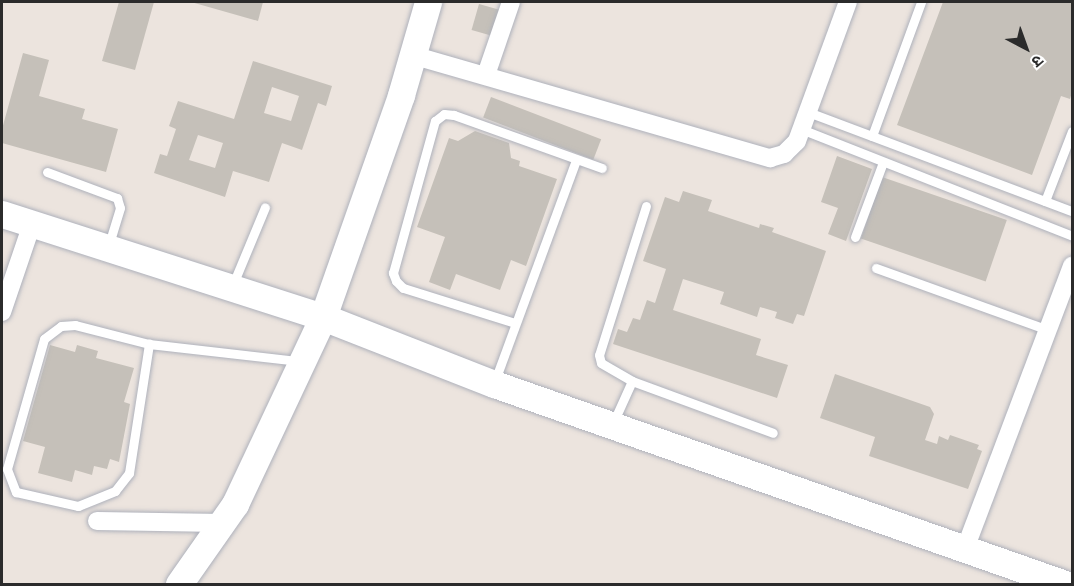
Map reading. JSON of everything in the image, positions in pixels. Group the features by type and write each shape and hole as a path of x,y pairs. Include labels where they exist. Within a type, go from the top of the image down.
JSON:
{"street":[{"path":"178,585 236,504 323,317 428,2"},
{"path":"486,75 511,2"},
{"path":"412,55 770,158 784,154 797,141 848,2"},
{"path":"2,214 323,317 494,384 1065,585"},
{"path":"2,312 32,224"},
{"path":"965,549 1072,266"},
{"path":"97,521 222,523"}],"lane":[{"path":"872,136 921,2"},
{"path":"808,112 1072,211"},
{"path":"515,323 403,288 396,282 393,273 435,121 444,114 454,115 602,168"},
{"path":"801,129 1072,236"},
{"path":"1045,201 1072,131"},
{"path":"494,384 576,160"},
{"path":"855,237 883,162"},
{"path":"47,172 117,198 120,208 108,248"},
{"path":"646,206 599,354 608,370 632,381 773,433"},
{"path":"232,286 264,207"},
{"path":"876,268 1048,330"},
{"path":"149,344 129,473 115,491 78,506 16,492 7,469 44,339 61,326 75,325 149,344 302,362"},
{"path":"612,425 632,381"}],"building":[{"path":"119,2 154,2 135,70 102,61"},
{"path":"191,2 263,2 258,21"},
{"path":"943,2 1072,2 1072,92 1070,99 1061,96 1032,175 897,125"},
{"path":"479,4 500,10 493,36 472,30"},
{"path":"23,53 49,60 39,96 85,109 82,119 118,129 106,172 2,143 2,129"},
{"path":"253,61 332,86 326,106 318,103 302,150 282,143 269,182 233,171 225,197 154,173 160,154 167,156 176,129 169,126 178,101 234,119","holes":["272,87 299,96 291,121 264,113","198,135 223,143 215,168 189,160"]},
{"path":"491,97 601,139 593,160 483,118"},
{"path":"475,131 509,143 511,158 520,161 519,166 557,179 526,266 511,260 500,290 456,274 450,290 429,282 445,237 417,227 449,138 458,141"},
{"path":"837,156 872,169 846,241 828,234 838,208 821,202"},
{"path":"882,177 1007,220 986,281 861,238"},
{"path":"683,191 712,200 708,211 759,228 760,224 774,228 772,232 826,251 804,316 797,314 793,324 775,318 777,312 760,307 757,317 720,304 724,292 683,279 673,310 761,339 756,355 788,365 777,398 613,344 618,329 627,332 633,318 640,320 647,300 655,303 666,269 643,261 665,197 679,202"},
{"path":"50,345 75,352 77,345 98,351 96,358 134,368 124,402 130,404 119,462 110,459 107,469 94,466 92,475 75,470 72,482 38,473 45,447 23,441"},
{"path":"835,374 930,407 934,414 925,440 937,444 939,436 948,440 950,435 979,445 977,449 982,451 968,489 869,456 875,437 820,418"}]}
